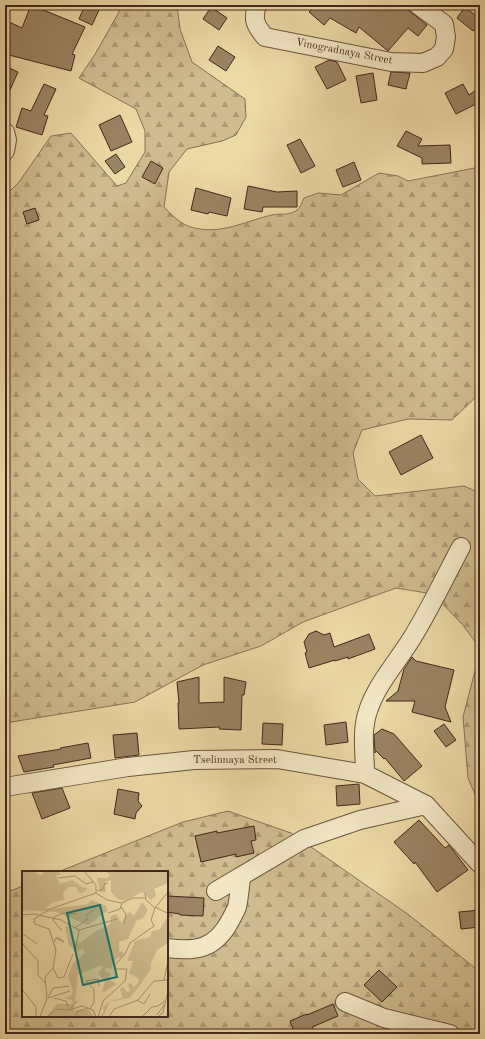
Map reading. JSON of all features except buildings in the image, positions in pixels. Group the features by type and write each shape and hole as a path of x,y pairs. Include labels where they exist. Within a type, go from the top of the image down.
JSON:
{"street":[{"name":"Vinogradnaya Street","path":"257,5 254,13 256,26 265,37 391,62 423,63 437,57 444,49 446,37 444,24 418,5"},
{"path":"5,132 7,140 5,151"},
{"path":"365,774 363,729 368,710 382,682 413,637 461,547"},
{"name":"Tselinnaya Street","path":"5,787 128,768 194,760 277,759 365,774 426,805 480,864"},
{"path":"216,891 304,840 360,820 426,805"},
{"path":"168,948 180,950 197,949 212,943 226,928 236,908 241,877"},
{"path":"345,1002 384,1018 450,1034"}],"green space":[{"path":"121,5 177,5 180,29 192,62 245,99 246,117 236,135 222,141 187,149 169,172 164,207 176,219 184,224 200,229 219,229 228,228 263,217 289,213 297,210 304,198 318,193 341,195 379,173 398,176 408,181 480,167 480,393 452,420 408,419 362,430 353,453 358,479 375,496 464,486 480,493 480,648 462,624 433,594 396,588 303,622 261,646 203,665 135,702 5,723 5,196 19,182 51,136 71,133 117,186 126,183 145,152 145,131 136,109 79,78 94,56 119,12"},
{"path":"480,652 480,806 468,778 463,717"},
{"path":"228,811 291,833 409,915 480,972 480,1034 5,1034 5,893 22,886 22,1017 168,1017 168,871 60,871 183,822"}]}
